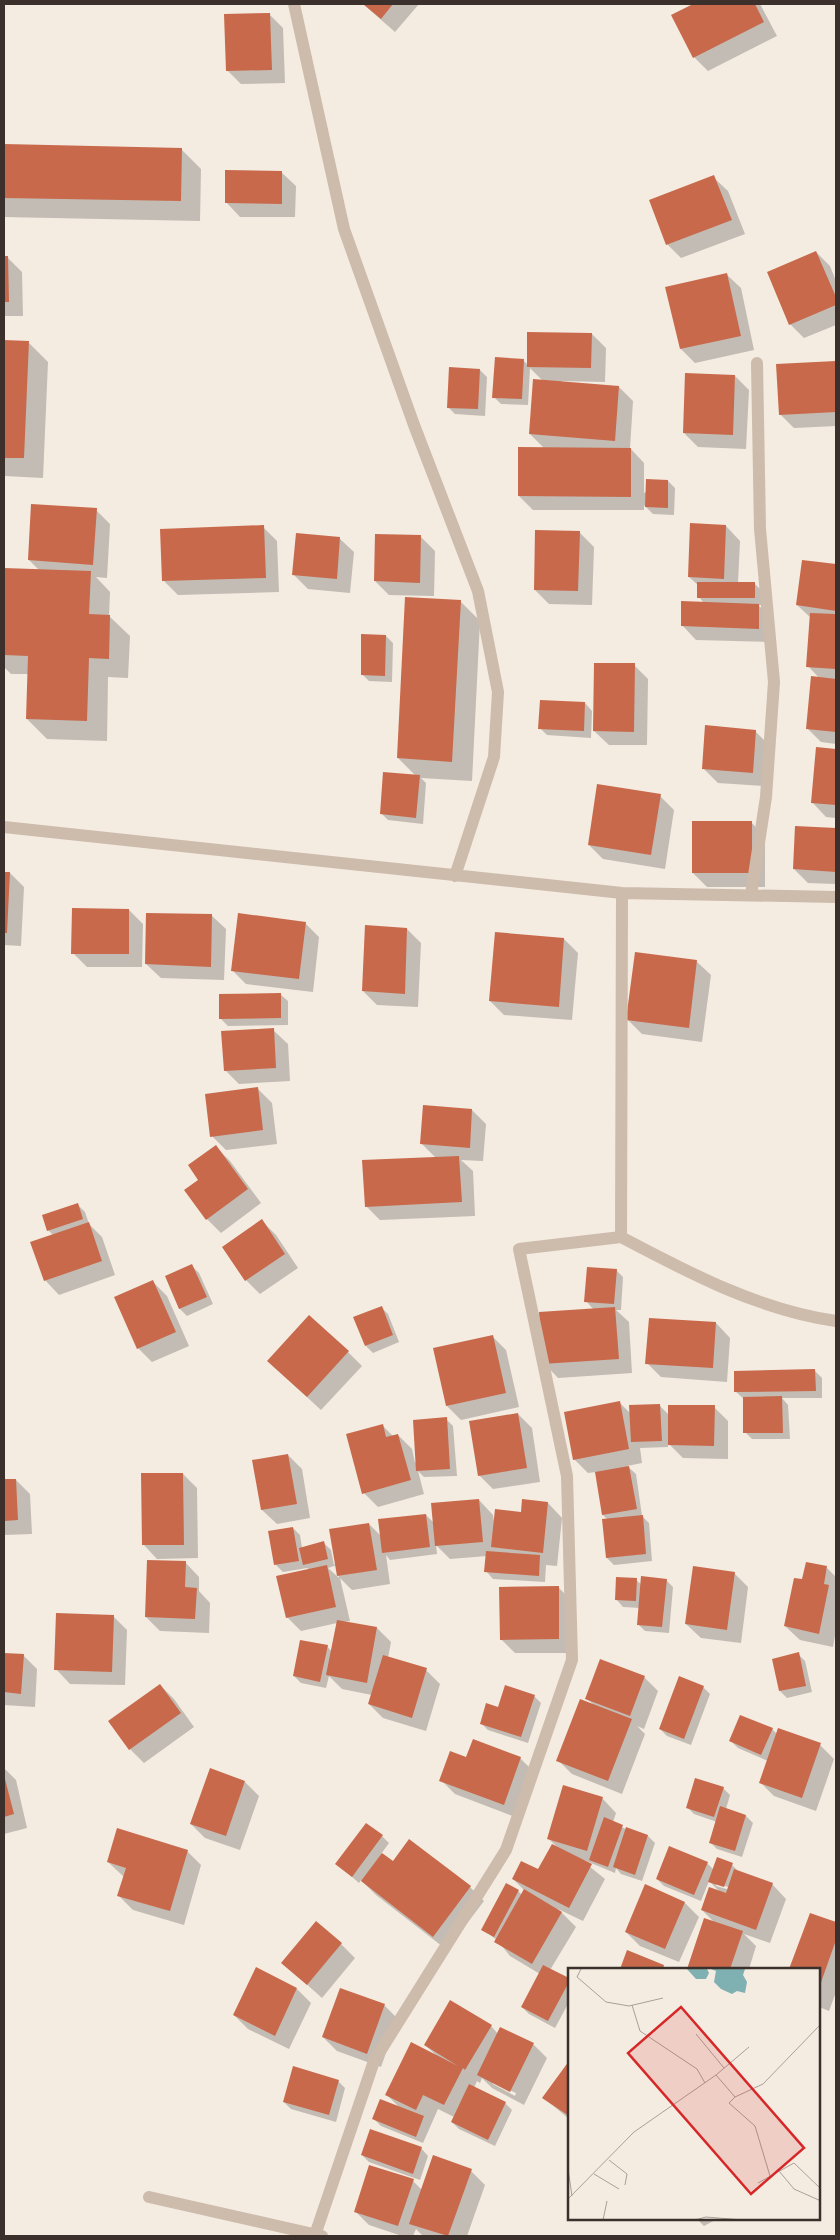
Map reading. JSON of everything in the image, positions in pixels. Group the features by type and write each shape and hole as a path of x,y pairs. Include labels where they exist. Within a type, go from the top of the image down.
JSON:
{"street":[{"path":"294,4 344,229 414,425 478,591 498,692 494,757 455,876"},
{"path":"751,895 766,797 774,682 760,529 757,363"},
{"path":"4,827 455,876 622,892 836,897"},
{"path":"620,1237 622,892"},
{"path":"149,2197 318,2235 374,2061 506,1850 572,1660 566,1476 519,1249 620,1237 704,1281 804,1316 836,1321"}],"building":[{"path":"363,4 393,4 381,19"},
{"path":"693,4 755,4 764,22 693,58 671,15"},
{"path":"270,13 272,70 226,71 224,14"},
{"path":"4,144 182,148 181,201 4,198"},
{"path":"225,170 282,171 282,204 225,203"},
{"path":"714,175 732,220 666,245 649,200"},
{"path":"816,251 836,297 836,305 789,325 767,272"},
{"path":"4,256 8,256 9,302 4,302"},
{"path":"727,273 741,336 680,349 665,287"},
{"path":"527,332 592,333 591,368 527,367"},
{"path":"4,340 29,341 24,458 4,458"},
{"path":"495,357 524,359 522,399 492,398"},
{"path":"836,361 836,412 779,415 776,364"},
{"path":"449,367 480,369 478,409 447,408"},
{"path":"685,373 735,375 733,435 683,433"},
{"path":"533,379 619,386 615,441 529,434"},
{"path":"518,447 631,448 631,497 518,496"},
{"path":"646,479 668,480 668,508 645,507"},
{"path":"31,504 97,508 93,565 28,560"},
{"path":"690,523 726,525 724,579 688,577"},
{"path":"264,525 266,578 162,581 160,529"},
{"path":"535,530 580,531 578,591 534,590"},
{"path":"296,533 340,537 337,579 292,575"},
{"path":"375,534 421,535 420,583 374,581"},
{"path":"802,560 836,564 836,611 796,605"},
{"path":"4,568 91,571 89,614 110,615 109,659 89,658 87,721 26,719 28,656 4,655"},
{"path":"697,582 755,582 755,598 697,598"},
{"path":"405,597 461,600 452,762 397,758"},
{"path":"681,601 759,604 759,629 681,626"},
{"path":"810,613 836,614 836,669 806,667"},
{"path":"361,634 386,635 385,676 361,675"},
{"path":"594,663 635,663 634,732 593,731"},
{"path":"811,676 836,679 836,732 806,729"},
{"path":"540,700 585,702 584,731 538,729"},
{"path":"705,725 756,730 753,773 702,769"},
{"path":"816,747 836,749 836,805 811,803"},
{"path":"383,772 420,775 416,818 380,814"},
{"path":"597,784 661,794 651,855 588,845"},
{"path":"692,821 752,821 752,873 692,873"},
{"path":"795,826 836,828 836,872 793,869"},
{"path":"4,872 10,872 7,933 4,933"},
{"path":"72,908 129,909 129,954 71,954"},
{"path":"146,913 212,914 211,967 145,964"},
{"path":"238,913 306,922 299,979 231,971"},
{"path":"365,925 407,928 405,994 362,991"},
{"path":"495,932 564,938 559,1007 489,1001"},
{"path":"635,952 697,960 689,1028 626,1020"},
{"path":"281,993 281,1018 219,1019 219,994"},
{"path":"274,1028 276,1068 224,1071 221,1031"},
{"path":"258,1087 263,1130 210,1137 205,1094"},
{"path":"423,1105 472,1109 470,1148 420,1144"},
{"path":"216,1145 248,1189 206,1220 184,1190 198,1180 188,1165"},
{"path":"459,1156 462,1202 365,1207 362,1160"},
{"path":"78,1203 83,1219 47,1231 42,1215"},
{"path":"262,1219 285,1254 245,1281 222,1247"},
{"path":"89,1222 102,1261 44,1281 30,1242"},
{"path":"192,1264 207,1297 179,1309 165,1276"},
{"path":"587,1267 617,1269 614,1304 584,1302"},
{"path":"153,1280 176,1332 137,1349 114,1297"},
{"path":"382,1306 393,1335 365,1346 353,1317"},
{"path":"615,1307 619,1359 542,1364 539,1312"},
{"path":"309,1315 349,1351 307,1397 267,1361"},
{"path":"649,1318 716,1322 713,1368 645,1364"},
{"path":"493,1335 506,1393 446,1406 433,1348"},
{"path":"815,1369 816,1391 734,1392 734,1371"},
{"path":"782,1396 783,1433 743,1433 743,1397"},
{"path":"620,1401 629,1449 573,1460 564,1412"},
{"path":"660,1404 662,1441 631,1442 629,1405"},
{"path":"668,1405 715,1405 714,1446 668,1445"},
{"path":"518,1413 527,1468 478,1476 469,1421"},
{"path":"447,1417 450,1469 416,1471 413,1420"},
{"path":"383,1424 386,1437 398,1434 411,1480 362,1494 346,1434"},
{"path":"288,1454 297,1504 261,1510 252,1460"},
{"path":"629,1466 637,1509 602,1515 595,1472"},
{"path":"141,1473 183,1473 184,1545 142,1545"},
{"path":"4,1479 16,1479 18,1520 4,1521"},
{"path":"479,1499 483,1542 435,1546 431,1503"},
{"path":"522,1499 548,1502 543,1553 491,1547 495,1509 521,1512"},
{"path":"426,1514 430,1547 382,1553 378,1519"},
{"path":"643,1515 646,1554 606,1558 602,1519"},
{"path":"369,1523 377,1570 337,1576 329,1529"},
{"path":"293,1527 299,1561 274,1565 268,1531"},
{"path":"324,1541 328,1559 303,1565 299,1548"},
{"path":"486,1551 540,1555 539,1576 484,1572"},
{"path":"147,1560 186,1561 185,1587 197,1588 195,1619 145,1617"},
{"path":"806,1562 827,1566 824,1584 829,1585 819,1634 784,1626 794,1578 802,1579"},
{"path":"327,1565 336,1607 286,1618 276,1576"},
{"path":"693,1566 735,1572 727,1630 685,1624"},
{"path":"641,1576 667,1579 662,1627 637,1625"},
{"path":"616,1577 637,1578 636,1601 615,1600"},
{"path":"559,1586 559,1639 500,1640 499,1587"},
{"path":"56,1613 114,1615 112,1672 54,1670"},
{"path":"337,1620 377,1627 367,1683 326,1675"},
{"path":"300,1640 328,1645 320,1682 293,1676"},
{"path":"799,1652 806,1686 779,1691 772,1659"},
{"path":"4,1653 24,1654 21,1694 4,1692"},
{"path":"383,1655 427,1668 412,1718 368,1704"},
{"path":"600,1659 645,1676 630,1716 585,1699"},
{"path":"679,1676 704,1686 684,1739 659,1729"},
{"path":"160,1684 181,1713 129,1750 108,1721"},
{"path":"505,1685 535,1695 521,1737 480,1724 486,1703 498,1707"},
{"path":"580,1699 632,1719 608,1781 556,1761"},
{"path":"740,1715 773,1728 761,1755 729,1741"},
{"path":"778,1728 821,1743 802,1798 759,1783"},
{"path":"473,1739 521,1757 504,1805 439,1781 450,1751 466,1757"},
{"path":"210,1768 245,1781 226,1836 190,1824"},
{"path":"4,1775 14,1814 4,1817"},
{"path":"695,1778 724,1787 714,1817 686,1808"},
{"path":"563,1785 603,1797 587,1851 547,1839"},
{"path":"720,1806 746,1815 735,1851 709,1843"},
{"path":"604,1817 623,1825 608,1867 589,1860"},
{"path":"366,1823 383,1835 352,1877 335,1864"},
{"path":"626,1827 648,1835 635,1875 613,1867"},
{"path":"117,1828 188,1850 170,1911 117,1896 126,1868 107,1862"},
{"path":"409,1839 471,1886 433,1937 361,1881 382,1853 393,1861"},
{"path":"552,1844 592,1864 569,1908 512,1879 521,1861 538,1869"},
{"path":"669,1846 708,1862 694,1895 656,1879"},
{"path":"717,1857 733,1863 724,1887 708,1882"},
{"path":"734,1869 773,1883 756,1930 701,1910 709,1887 726,1893"},
{"path":"506,1883 519,1890 494,1937 481,1930"},
{"path":"645,1884 685,1902 665,1949 625,1932"},
{"path":"524,1889 562,1912 532,1964 494,1942"},
{"path":"810,1913 836,1922 836,1940 820,1985 820,1968 789,1968"},
{"path":"704,1918 743,1931 730,1968 687,1968"},
{"path":"316,1921 342,1943 307,1985 281,1963"},
{"path":"627,1950 664,1965 663,1968 620,1968"},
{"path":"543,1965 568,1978 568,1984 548,2021 521,2007"},
{"path":"256,1967 297,1988 275,2036 233,2015"},
{"path":"340,1988 385,2004 367,2054 322,2037"},
{"path":"450,2000 492,2025 465,2070 463,2068 444,2105 423,2095 416,2110 385,2095 411,2042 458,2066 424,2045"},
{"path":"500,2027 534,2043 510,2092 477,2075"},
{"path":"568,2062 568,2115 542,2098"},
{"path":"293,2066 339,2080 329,2115 283,2102"},
{"path":"469,2084 506,2102 488,2140 451,2122"},
{"path":"380,2099 424,2116 416,2137 372,2119"},
{"path":"370,2129 422,2147 413,2174 361,2155"},
{"path":"433,2155 472,2169 448,2236 409,2224"},
{"path":"369,2165 414,2179 398,2226 354,2212"}]}
